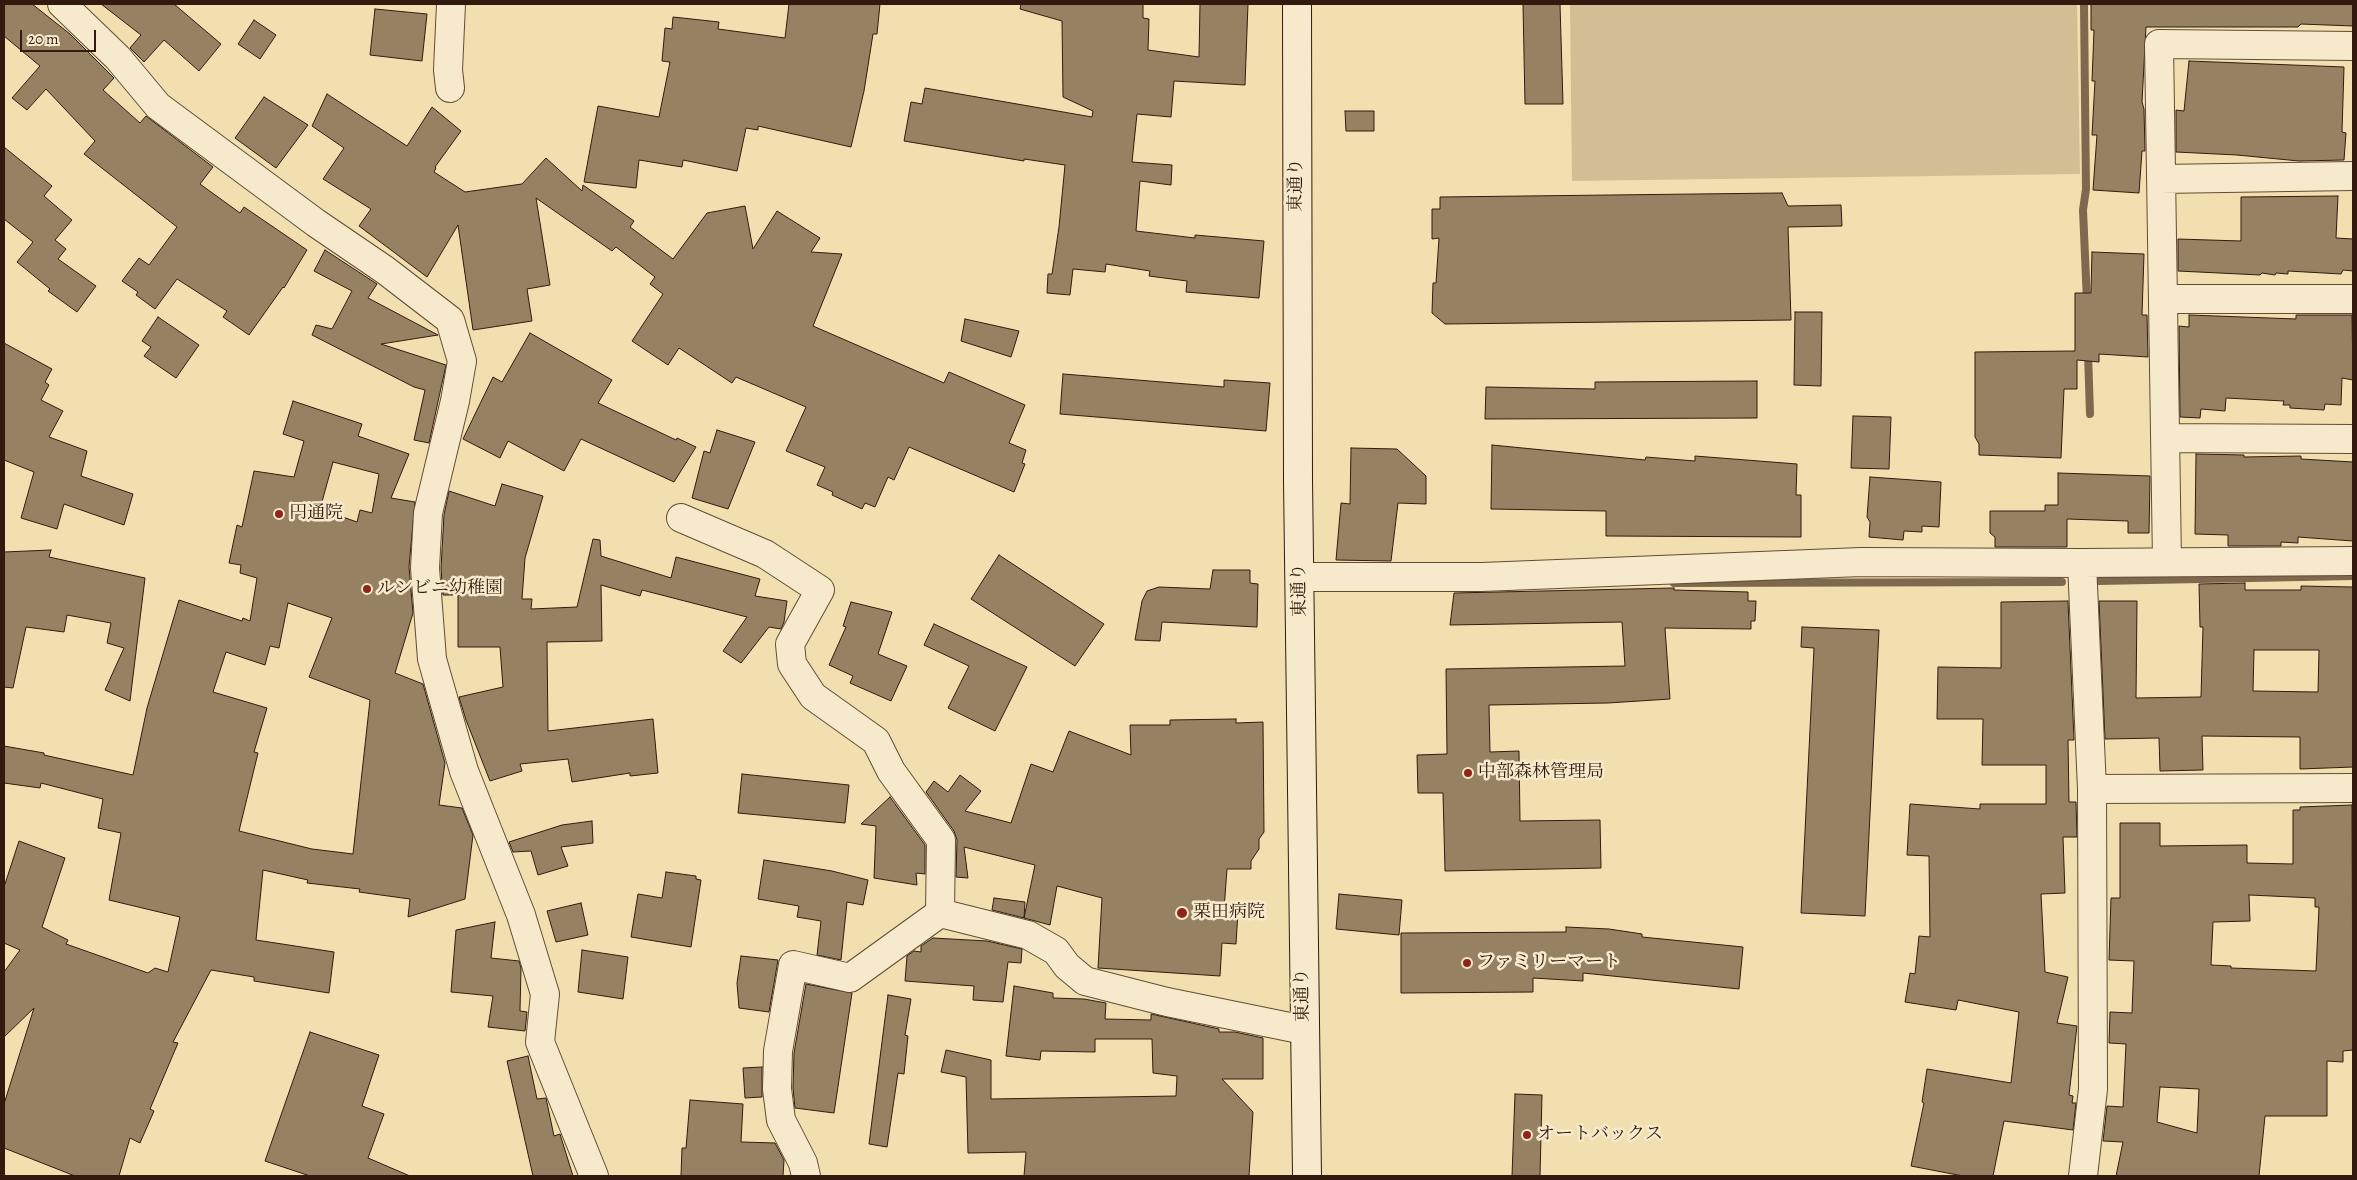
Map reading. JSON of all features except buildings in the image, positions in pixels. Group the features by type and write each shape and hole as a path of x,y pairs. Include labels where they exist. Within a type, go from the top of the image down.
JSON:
{"street":[{"path":"62,4 118,58 158,106 316,223 385,270 450,320 462,361 455,401 428,512 425,568 432,659 464,771 522,915 545,994 540,1042 594,1176"},
{"path":"450,88 448,70 451,4"},
{"name":"東通り","path":"1297,4 1300,577 1307,1176"},
{"path":"2167,562 2160,44 2353,46"},
{"path":"2161,179 2353,176"},
{"path":"2163,299 2353,299"},
{"path":"2165,438 2353,439"},
{"path":"681,518 765,554 820,590 790,644 792,664 814,696 876,741 891,771 941,840 940,913"},
{"path":"1300,577 1482,577 1860,562 2353,561"},
{"path":"2082,563 2092,789 2093,1089 2082,1176"},
{"path":"2092,789 2353,788"},
{"path":"806,1176 803,1163 781,1120 777,1089 778,1051 794,965 850,978 940,913 1028,935 1056,951 1066,966 1085,981 1167,1002 1304,1030"}],"shaded area":[{"path":"1570,4 2077,4 2080,174 1572,181"}],"waterway":[{"path":"2084,4 2086,189 2083,210 2087,302"},
{"path":"2088,353 2090,414"},
{"path":"2098,581 2353,576"},
{"path":"1674,583 2062,582"}],"place":[{"name":"円通院","path":"279,514"},
{"name":"ルンビニ幼稚園","path":"367,589"},
{"name":"中部森林管理局","path":"1468,773"},
{"name":"栗田病院","path":"1182,913"},
{"name":"ファミリーマート","path":"1467,963"},
{"name":"オートバックス","path":"1527,1135"}]}
